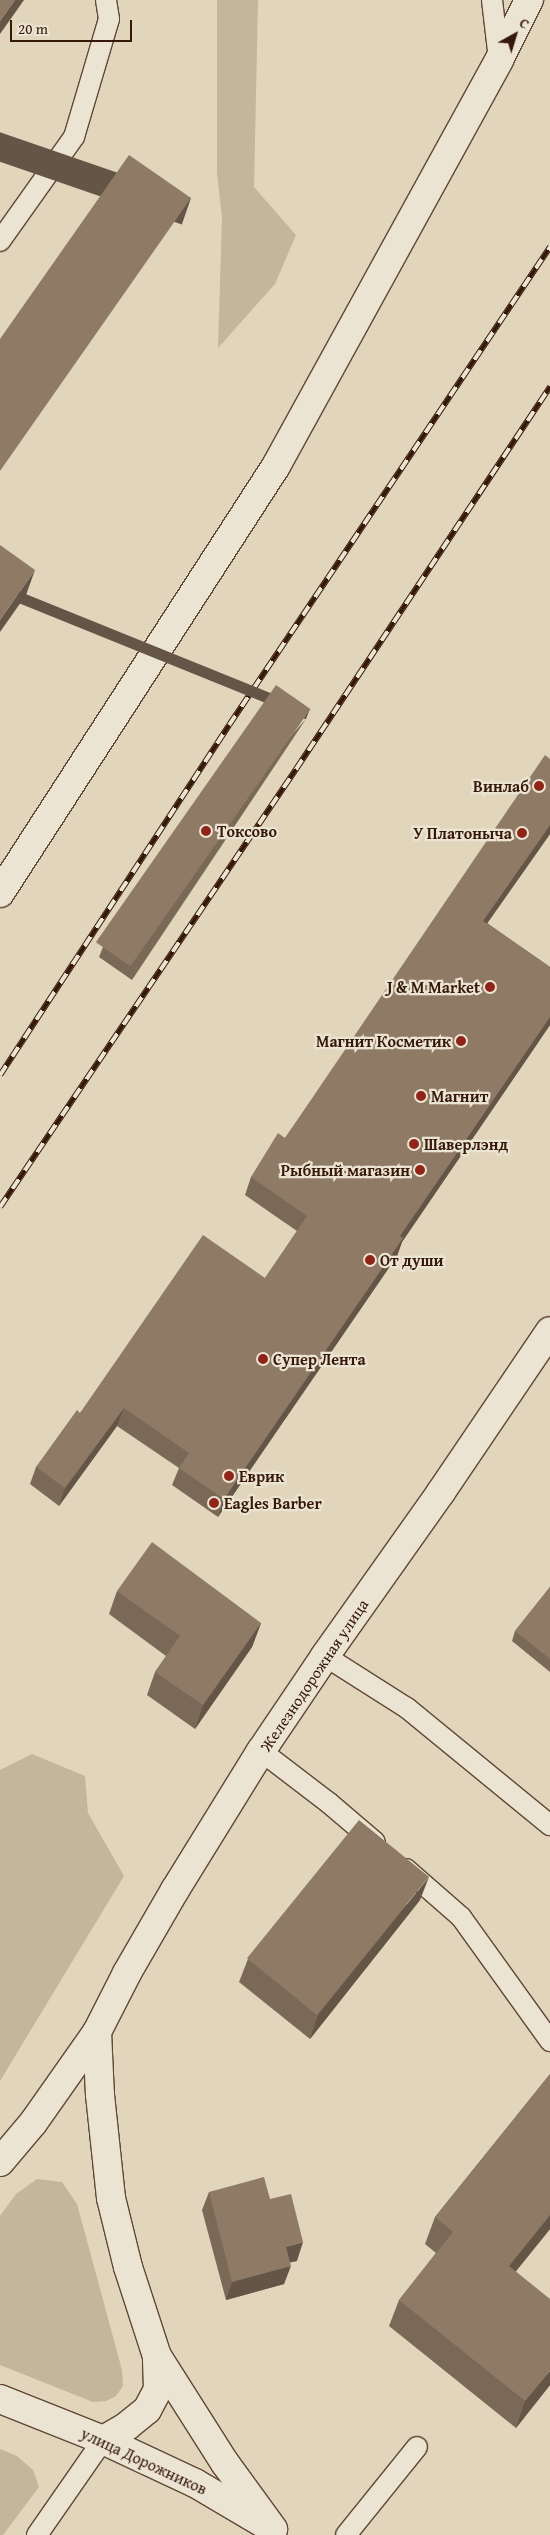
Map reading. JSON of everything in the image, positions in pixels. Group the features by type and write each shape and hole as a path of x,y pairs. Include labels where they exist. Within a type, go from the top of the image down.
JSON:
{"street":[{"path":"0,893 276,466 499,60 529,0"},
{"name":"Железнодорожная улица","path":"0,2162 33,2123 97,2032 127,1972 175,1890 262,1751 325,1656 442,1492 550,1331"},
{"path":"97,2032 100,2095 111,2198 128,2267 157,2356 225,2463 277,2532"},
{"path":"103,2440 127,2426 147,2410 158,2390 157,2356"},
{"name":"улица Дорожников","path":"0,2399 103,2440 195,2483 277,2532"}],"lane":[{"path":"0,241 74,137 109,19 106,0"},
{"path":"492,0 499,60"},
{"path":"325,1656 406,1708 550,1825"},
{"path":"262,1751 329,1803 460,1917 550,2041"},
{"path":"37,2535 103,2440"},
{"path":"346,2535 417,2447"}],"shaded area":[{"path":"217,0 258,0 254,187 296,235 275,284 218,348 222,218 217,172"},
{"path":"32,1754 85,1776 88,1813 124,1876 0,2081 0,1770"},
{"path":"37,2179 62,2182 77,2204 122,2370 123,2386 116,2396 106,2401 93,2402 0,2365 0,2216 16,2194"},
{"path":"0,2449 17,2456 33,2470 39,2487 3,2535 0,2535"}],"building":[{"path":"0,0 15,0 0,21"},
{"path":"129,155 191,198 0,471 0,339"},
{"path":"0,545 35,570 0,620"},
{"path":"276,685 310,709 130,966 96,942"},
{"path":"545,755 550,759 550,825 483,921 550,967 550,1017 400,1236 403,1238 224,1499 179,1468 189,1453 124,1408 65,1488 36,1467 77,1410 80,1413 203,1235 265,1278 307,1216 251,1177 278,1133 285,1138"},
{"path":"152,1542 261,1623 203,1705 155,1672 180,1636 117,1591"},
{"path":"550,1587 550,1659 515,1631"},
{"path":"359,1820 429,1877 317,2015 247,1958"},
{"path":"550,2074 550,2215 509,2266 550,2299 550,2371 525,2401 399,2300 453,2232 435,2217"},
{"path":"264,2177 270,2199 291,2194 303,2242 286,2247 291,2266 232,2282 209,2192"}],"railway":[{"path":"0,1075 229,725 550,247"},
{"path":"0,1207 296,769 550,387"}],"place":[{"name":"Винлаб","path":"539,786"},
{"name":"Токсово","path":"206,831"},
{"name":"У Платоныча","path":"522,833"},
{"name":"J & M Market","path":"490,987"},
{"name":"Магнит Косметик","path":"461,1041"},
{"name":"Магнит","path":"421,1096"},
{"name":"Шаверлэнд","path":"414,1144"},
{"name":"Рыбный магазин","path":"420,1170"},
{"name":"От души","path":"370,1260"},
{"name":"Супер Лента","path":"263,1359"},
{"name":"Еврик","path":"229,1476"},
{"name":"Eagles Barber","path":"214,1503"}]}
